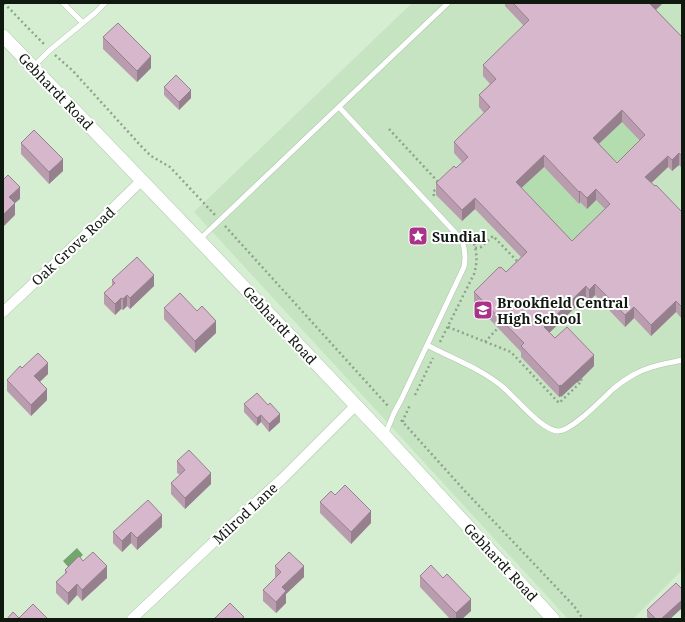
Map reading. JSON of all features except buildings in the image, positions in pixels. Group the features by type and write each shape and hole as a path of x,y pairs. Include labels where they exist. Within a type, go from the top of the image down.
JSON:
{"street":[{"name":"Gebhardt Road","path":"3,36 356,405 550,618"},
{"name":"Oak Grove Road","path":"3,312 142,180"},
{"name":"Milrod Lane","path":"132,619 281,480 356,405"}],"lane":[{"path":"64,3 83,23"},
{"path":"33,67 50,50 105,3"},
{"path":"199,240 448,3"},
{"path":"339,107 462,240 466,260 394,413 385,436"},
{"path":"427,345 474,369 503,387 538,421 547,427 558,431 569,428 614,388 634,375 654,366 682,360"}],"path":[{"path":"4,3 73,71 151,156 175,171 464,490 574,606 583,619"},
{"path":"388,129 441,184 434,191 434,198"},
{"path":"402,422 475,270 477,260 476,248 472,238 469,235"},
{"path":"476,248 481,246 493,236 523,267"},
{"path":"448,327 511,352 559,403 582,381 581,379"},
{"path":"485,342 498,328"}],"shaded area":[{"name":"Brookfield Central High School","path":"412,3 682,3 682,570 633,619 568,619 194,212"},
{"path":"622,122 645,147 617,174 593,149"},
{"path":"544,167 579,203 580,202 587,209 596,200 610,215 572,252 516,193"},
{"path":"77,548 83,555 69,568 63,561"}],"place":[{"name":"Sundial","path":"418,236"},
{"name":"Brookfield Central High School","path":"483,310"}]}
